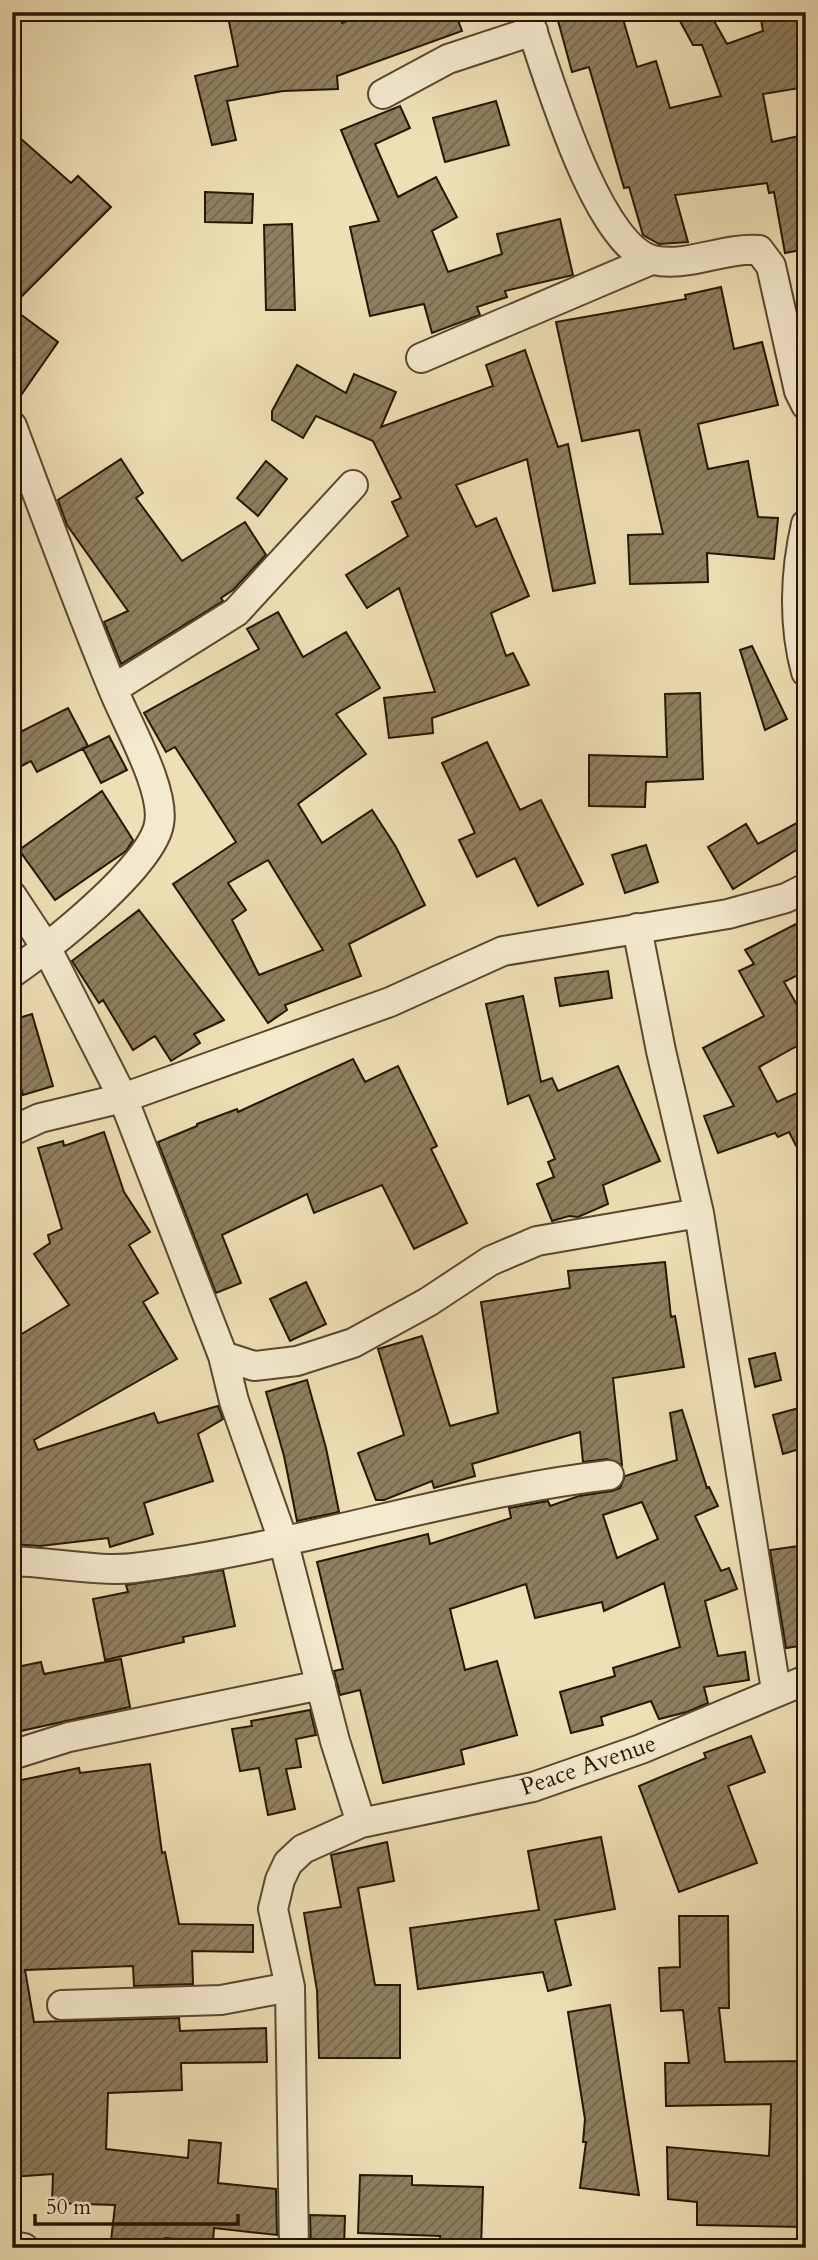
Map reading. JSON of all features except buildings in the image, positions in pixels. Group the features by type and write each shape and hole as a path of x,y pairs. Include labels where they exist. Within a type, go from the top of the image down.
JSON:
{"street":[{"path":"383,94 447,59 529,22 579,163 625,241 651,260"},
{"path":"421,358 651,260 681,261 740,248 759,250 771,266 799,391 806,405"},
{"path":"12,426 113,689 155,785 160,823 147,852 47,949 12,973"},
{"path":"113,689 236,612 352,485"},
{"path":"806,524 799,558 797,638 806,672"},
{"path":"12,1130 40,1118 123,1098 390,1002 503,951 728,914 786,898 806,888"},
{"path":"12,896 47,949 123,1098 223,1356 234,1401 283,1541 361,1823"},
{"path":"637,929 661,1051 699,1213 776,1690"},
{"path":"223,1356 254,1366 297,1361 353,1343 428,1301 490,1261 537,1241 570,1233 699,1213"},
{"path":"12,1561 131,1568 283,1541 493,1492 609,1475"},
{"name":"Peace Avenue","path":"294,2248 290,1987 274,1909 280,1880 288,1863 303,1849 361,1823 533,1787 641,1749 806,1679"},
{"path":"12,1755 69,1737 321,1685"},
{"path":"62,2005 221,2000 290,1987"},
{"path":"12,2246 24,2248"}]}
